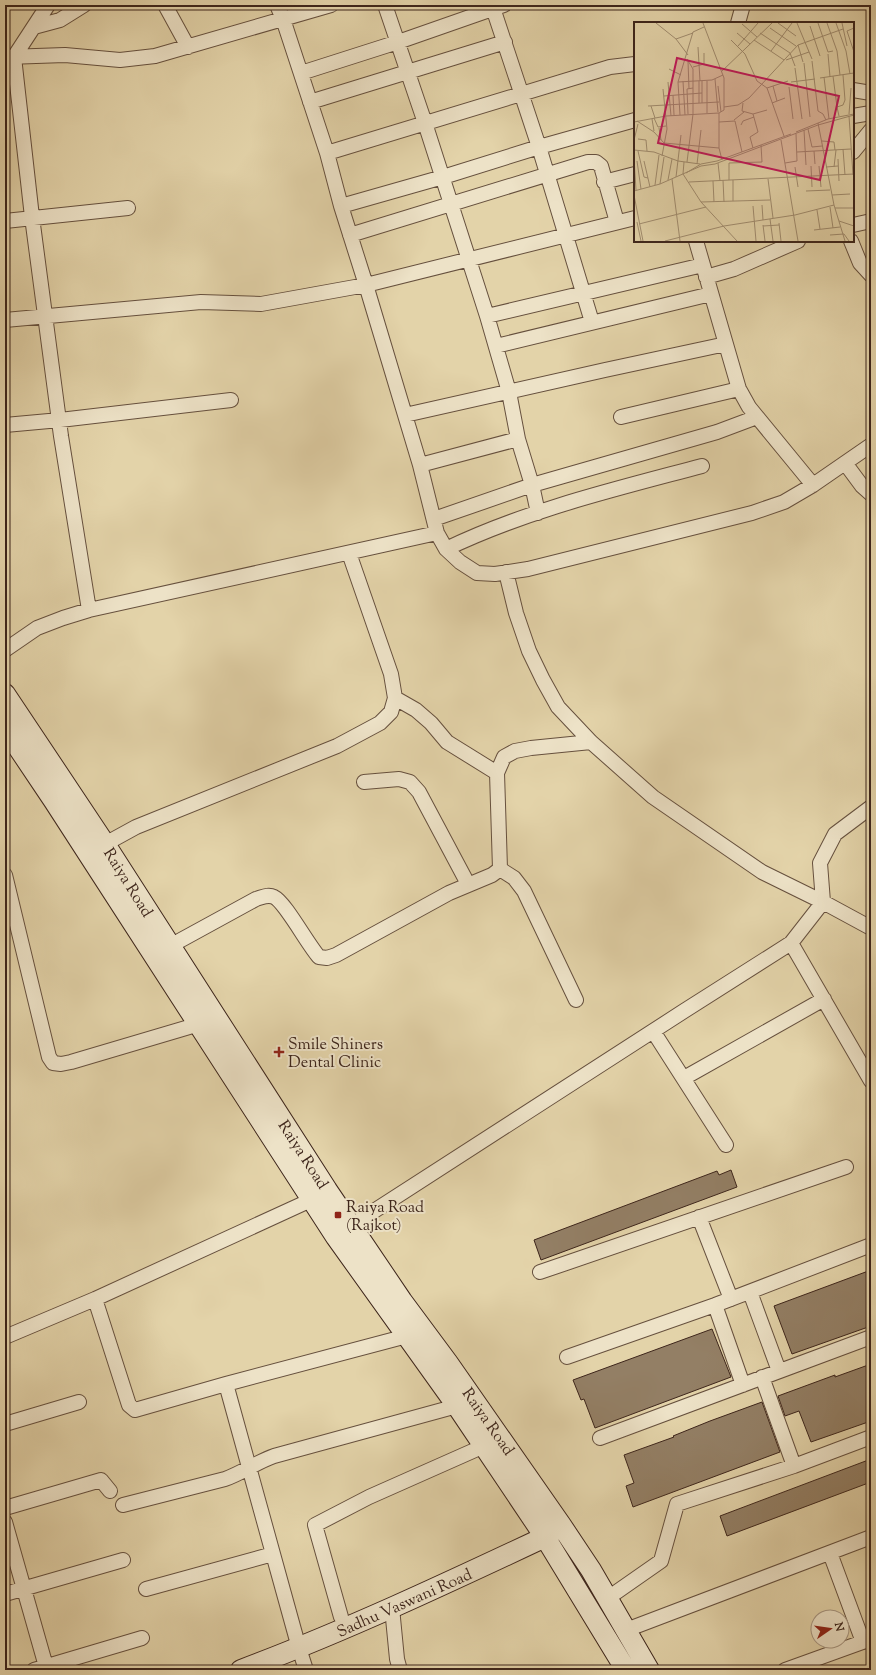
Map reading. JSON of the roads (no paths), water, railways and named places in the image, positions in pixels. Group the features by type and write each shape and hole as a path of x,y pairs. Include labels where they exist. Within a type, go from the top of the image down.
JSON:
{"street":[{"path":"48,5 34,27 9,57 60,420 89,610"},
{"path":"34,27 60,20 84,5"},
{"path":"166,5 188,46"},
{"path":"277,5 283,19 327,153 340,206 366,284 420,465 437,533 446,549 460,562 477,572 495,574 528,569 752,513 784,502 813,485 871,445"},
{"path":"9,57 65,55 120,60 155,56 331,5"},
{"path":"385,5 488,316 509,392 518,439 532,485 538,513"},
{"path":"738,22 743,5"},
{"path":"300,73 398,42 496,6 505,42 539,147 592,322"},
{"path":"310,102 505,42"},
{"path":"327,153 610,67 634,64"},
{"path":"854,90 871,93"},
{"path":"854,116 871,112"},
{"path":"340,206 634,120"},
{"path":"854,151 871,130"},
{"path":"350,235 588,162 596,162 601,166 604,182 617,222"},
{"path":"604,182 634,174"},
{"path":"5,221 128,208"},
{"path":"5,320 201,302 261,304 366,284 634,218"},
{"path":"854,225 871,221"},
{"path":"696,242 739,390 749,407 813,485"},
{"path":"488,316 583,294 704,271 734,269 796,242"},
{"path":"851,242 860,263 871,275"},
{"path":"496,346 711,294"},
{"path":"405,415 726,344"},
{"path":"621,417 739,390"},
{"path":"5,425 230,400"},
{"path":"434,519 532,485 717,432 757,417"},
{"path":"420,465 518,439"},
{"path":"845,463 862,486 871,494"},
{"path":"446,549 488,531 538,513 702,466"},
{"path":"5,650 37,628 89,610 437,533"},
{"path":"105,844 136,827 337,746 380,723 391,712 395,698 391,674 348,553"},
{"path":"506,572 516,613 529,651 543,680 558,707 591,742 653,797 762,872 871,928"},
{"name":"Raiya Road","path":"5,694 105,844 170,946 207,1022 311,1200 343,1231 402,1301 448,1363 561,1525 608,1598 649,1670"},
{"path":"395,698 416,710 431,723 447,742 497,773"},
{"name":"Raiya Road","path":"5,728 207,1022 343,1231 407,1336 457,1406 546,1537 626,1670"},
{"path":"500,869 497,773 504,757 515,751 591,742"},
{"path":"364,782 399,779 410,782 418,792 468,884"},
{"path":"343,1231 653,1030 792,943 823,902 820,863 835,834 871,807"},
{"path":"170,946 256,899 267,895 275,897 283,904 312,950 319,957 328,958 449,893 492,875 500,869"},
{"path":"500,869 514,878 524,891 576,1000"},
{"path":"5,875 49,1057 53,1063 61,1064 71,1062 207,1022"},
{"path":"792,943 871,1080"},
{"path":"684,1078 824,999"},
{"path":"653,1030 726,1145"},
{"path":"540,1272 846,1166"},
{"path":"5,1337 95,1299 311,1200"},
{"path":"699,1217 731,1299"},
{"path":"567,1357 715,1305 871,1245"},
{"path":"750,1292 779,1371"},
{"path":"95,1299 129,1405 135,1410 144,1409 226,1384 407,1336"},
{"path":"715,1305 743,1385"},
{"path":"600,1438 871,1337"},
{"path":"762,1377 794,1466"},
{"path":"226,1384 306,1670"},
{"path":"5,1424 80,1402"},
{"path":"123,1505 225,1480 274,1456 457,1406"},
{"path":"608,1598 661,1561 677,1504 794,1466 871,1437"},
{"path":"341,1617 315,1525 369,1497 484,1446"},
{"path":"5,1508 101,1480 110,1490"},
{"path":"5,1522 24,1588 42,1669 142,1638"},
{"name":"Sadhu Vaswani Road","path":"241,1670 299,1648 392,1608 546,1537 561,1525"},
{"path":"626,1630 871,1537"},
{"path":"786,1670 867,1640 830,1553"},
{"path":"146,1589 273,1554"},
{"path":"5,1594 123,1560"},
{"path":"392,1608 397,1659 400,1670"}],"place":[{"name":"Smile Shiners Dental Clinic","path":"279,1052"},
{"name":"Raiya Road (Rajkot)","path":"338,1215"}]}
